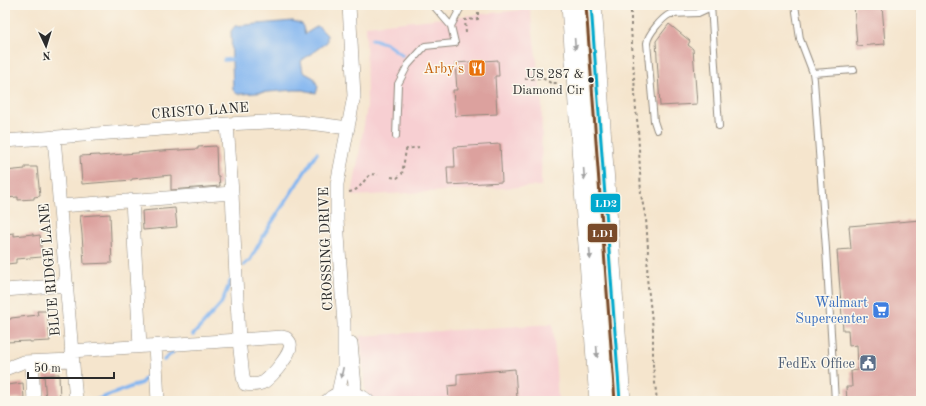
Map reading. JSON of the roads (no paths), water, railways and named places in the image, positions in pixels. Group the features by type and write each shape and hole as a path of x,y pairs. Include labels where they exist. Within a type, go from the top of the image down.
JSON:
{"main road":[{"path":"572,5 600,401"},
{"path":"591,5 620,401"}],"street":[{"name":"CROSSING DRIVE","path":"332,397 344,366 344,324 337,184 354,96 349,5"},
{"name":"CRISTO LANE","path":"54,137 286,121 348,128"},
{"path":"5,369 23,362 32,362 140,346 239,340 286,338 290,342 289,351 275,372 263,382 251,385 245,384 242,378 239,340 232,193 227,124"},
{"path":"5,141 54,137"},
{"name":"BLUE RIDGE LANE","path":"54,137 76,401"},
{"path":"60,206 232,193"},
{"path":"132,200 140,346"},
{"path":"5,290 66,285"},
{"name":"CROSSING DRIVE","path":"332,397 346,392 354,392 355,386 350,337 344,324"},
{"path":"155,345 158,401"},
{"path":"32,362 34,401"},
{"path":"354,392 368,401"}],"lane":[{"path":"396,136 398,84 408,65 425,46 455,43 451,26 433,5"},
{"path":"451,26 462,5"},
{"path":"795,5 800,39 813,73 814,80 835,401"},
{"path":"658,130 654,121 647,43 648,38 666,16 670,14 698,13 711,6 720,126"},
{"path":"813,73 854,70"}],"water":[{"path":"293,21 302,24 305,34 318,26 327,35 327,42 301,61 303,72 314,78 318,87 316,93 303,90 294,90 237,94 233,90 231,31 235,26"}],"waterway":[{"path":"372,39 386,43 402,55"},
{"path":"224,60 236,59"},
{"path":"244,265 250,260 265,233 317,153"},
{"path":"193,335 221,304 231,280"},
{"path":"164,360 173,352"},
{"path":"94,401 141,383 152,371"}],"place":[{"name":"Arby's","path":"477,68"},
{"name":"US 287 & Diamond Cir","path":"591,80"},
{"name":"Walmart Supercenter","path":"881,310"},
{"name":"FedEx Office","path":"868,363"}]}
